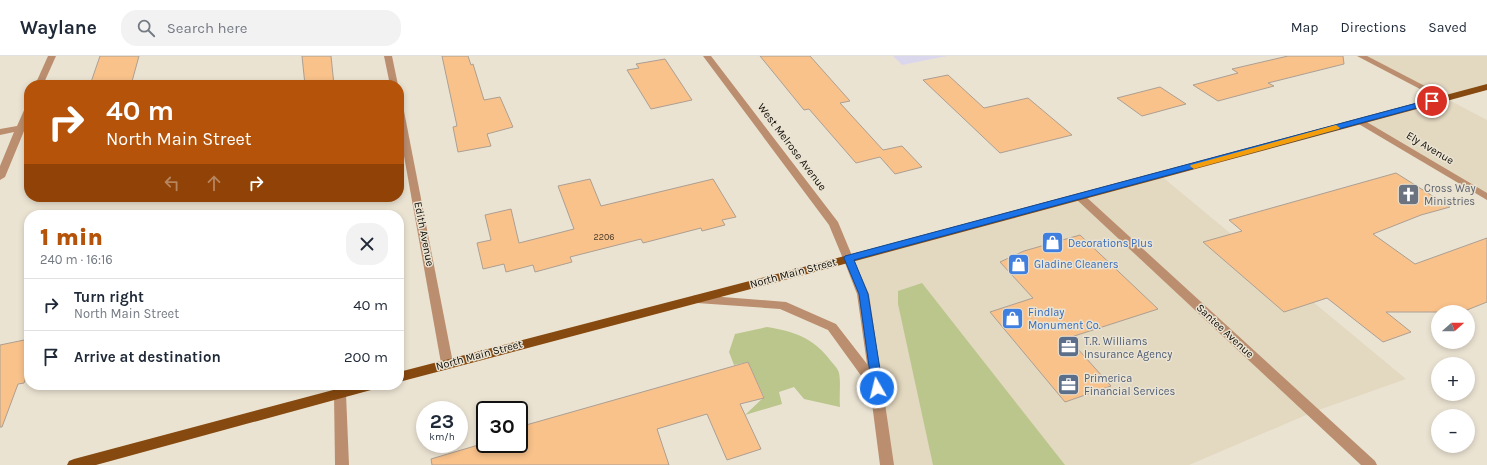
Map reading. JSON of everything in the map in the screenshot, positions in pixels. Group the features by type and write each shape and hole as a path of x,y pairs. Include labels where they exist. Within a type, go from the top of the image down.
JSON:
{"main road":[{"name":"North Main Street","path":"404,376 1080,197 1487,87"},
{"path":"74,465 354,390"}],"street":[{"path":"41,80 52,56"},
{"path":"388,56 393,80"},
{"name":"West Melrose Avenue","path":"707,56 834,224 863,294 877,388 886,465"},
{"path":"1361,56 1444,98"},
{"path":"0,177 24,119"},
{"name":"Ely Avenue","path":"1360,121 1487,197"},
{"path":"0,132 20,128"},
{"name":"Edith Avenue","path":"404,131 447,363"},
{"name":"Santee Avenue","path":"1080,197 1370,465"},
{"path":"697,299 782,305 832,327 877,388"},
{"path":"340,394 342,465"}],"shaded area":[{"path":"893,56 947,56 902,65"},
{"path":"1361,56 1487,56 1487,87 1445,98 1487,120 1487,197 1360,121 1444,98"},
{"path":"1160,175 1406,379 1313,412 1189,465 887,465 863,294 848,258"}],"green space":[{"path":"922,283 1065,465 933,465 898,304 898,291"},
{"path":"767,327 794,333 810,341 824,352 837,368 839,373 840,407 804,399 794,387 779,392 782,404 745,415 764,397 748,362 734,365 729,352 735,334"}],"building":[{"path":"100,56 139,56 132,80 92,80"},
{"path":"302,56 331,56 333,80 304,80"},
{"path":"442,56 468,56 471,65 473,64 484,100 500,97 513,127 487,134 491,146 458,152 453,127 457,126"},
{"path":"760,56 810,56 850,101 840,103 883,150 902,146 922,167 895,174 880,157 856,163 809,109 804,110"},
{"path":"1288,56 1343,56 1344,64 1268,83 1274,86 1218,101 1193,85 1238,73 1232,69"},
{"path":"665,59 692,100 651,109 627,70 639,68 636,64"},
{"path":"948,75 984,108 1028,98 1072,135 1000,153 923,80"},
{"path":"1160,87 1186,104 1142,116 1117,98"},
{"path":"1396,173 1450,207 1421,215 1373,234 1415,264 1487,238 1487,302 1475,307 1475,305 1431,305 1431,312 1386,312 1411,332 1383,342 1327,298 1284,312 1203,242 1242,231 1229,220"},
{"path":"590,179 601,206 713,179 736,217 722,220 725,225 702,231 701,228 643,243 641,239 570,257 572,262 535,272 533,265 506,272 504,264 483,269 477,243 491,240 485,215 511,209 519,243 574,229 558,186"},
{"path":"1080,235 1158,309 1068,338 1111,386 1065,402 990,312 1033,298 1000,262 1024,251"},
{"path":"24,340 24,383 18,384 2,427 0,427 0,345"},
{"path":"748,362 764,398 740,404 761,449 727,460 707,414 657,429 669,465 432,465 431,459 451,453 468,453 468,448 476,446 476,453 528,453 528,424"}],"slow traffic":[{"path":"1194,166 1336,128"}],"place":[{"name":"Cross Way Ministries","path":"1409,194"},
{"name":"Decorations Plus","path":"1053,243"},
{"name":"Gladine Cleaners","path":"1019,264"},
{"name":"Findlay Monument Co.","path":"1013,318"},
{"name":"T.R. Williams Insurance Agency","path":"1068,347"},
{"name":"Primerica Financial Services","path":"1068,384"}],"route":[{"path":"877,388 863,294 848,258 1432,101"}]}
